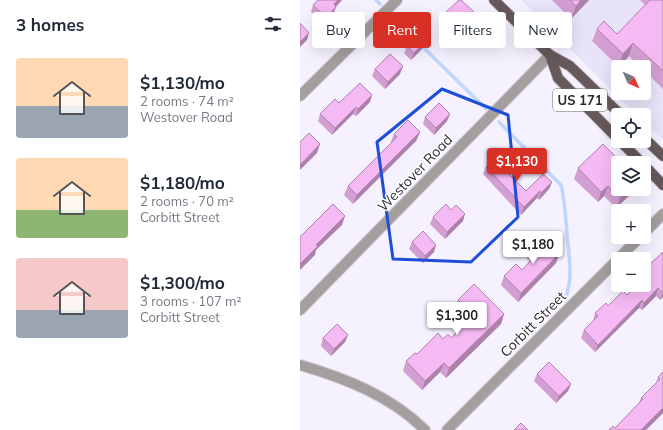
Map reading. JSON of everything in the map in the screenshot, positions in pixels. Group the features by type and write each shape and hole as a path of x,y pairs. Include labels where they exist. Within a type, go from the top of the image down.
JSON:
{"main road":[{"name":"US 171","path":"494,0 550,56 570,66 614,108"},
{"name":"US 171","path":"550,56 558,78 611,132"},
{"path":"651,145 663,156"},
{"name":"US 171","path":"627,148 635,156"},
{"path":"651,172 663,184"}],"street":[{"path":"300,96 397,0"},
{"name":"Westover Road","path":"300,310 550,56"},
{"path":"651,226 663,214"},
{"name":"Corbitt Street","path":"447,430 633,244"},
{"path":"300,365 338,377 378,396 409,416 425,430"}],"highlighted area":[{"path":"442,89 508,115 518,217 471,262 393,259 377,142"}],"shaded area":[{"path":"521,0 663,0 663,140 651,129 651,108 630,108 622,100 651,100 651,60 611,60 611,89 569,48 572,48 572,12 533,12"}],"building":[{"path":"318,0 338,0 334,4 336,7 331,12 321,12 313,5"},
{"path":"459,0 461,0 474,12 446,12"},
{"path":"570,0 581,0 576,6"},
{"path":"650,0 663,0 663,71 633,43 623,54 597,29 604,21 617,34"},
{"path":"300,23 309,33 300,42"},
{"path":"409,48 419,48 414,53"},
{"path":"390,54 403,66 388,82 375,69"},
{"path":"360,83 372,95 358,109 356,107 335,128 320,114 335,99 339,103"},
{"path":"439,103 450,114 436,128 425,117"},
{"path":"408,120 420,132 357,195 348,186 397,137 394,134"},
{"path":"309,133 320,144 300,165 300,142"},
{"path":"603,144 615,156 611,156 611,189 608,186 601,192 578,168"},
{"path":"498,155 511,168 507,172 526,191 543,174 552,182 541,193 540,191 524,207 486,167"},
{"path":"333,204 345,216 316,245 318,246 300,264 300,237"},
{"path":"446,204 451,210 456,205 465,214 447,232 433,217"},
{"path":"423,231 436,245 425,256 412,242"},
{"path":"542,236 559,254 521,293 504,276 516,264 522,270 536,255 530,249"},
{"path":"663,252 663,293 658,288 644,303 642,300 598,345 584,330 598,316 595,313 606,303 608,306 622,292 627,295 630,292 651,292 651,263"},
{"path":"474,284 504,314 449,368 444,363 425,381 406,361 415,353 417,354 438,333 443,339 448,334 451,338 474,315 458,300"},
{"path":"337,324 348,335 334,349 323,338"},
{"path":"549,362 571,384 559,396 537,374"},
{"path":"663,372 663,408 641,430 609,430 613,426 615,428 643,399 641,398 660,379 658,377"},
{"path":"521,423 528,430 514,430"}],"waterway":[{"path":"376,0 380,4"},
{"path":"424,48 486,109"},
{"path":"499,122 561,185 565,210 570,266 566,297"}]}
